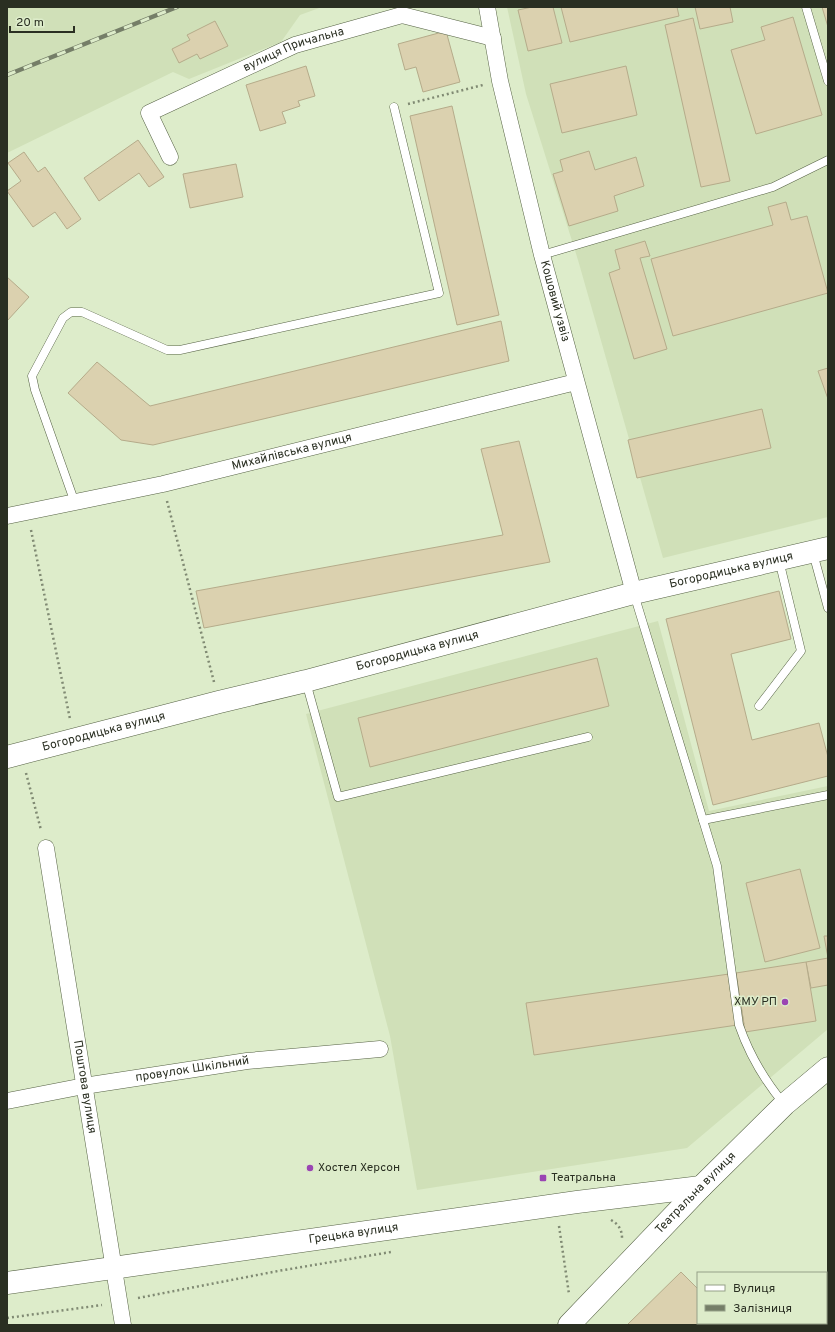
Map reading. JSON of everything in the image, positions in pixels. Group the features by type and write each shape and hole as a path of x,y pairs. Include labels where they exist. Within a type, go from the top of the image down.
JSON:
{"street":[{"name":"Кошовий узвіз","path":"487,7 500,81 542,255 634,593"},
{"name":"вулиця Причальна","path":"170,157 149,113 296,45 402,15 493,38"},
{"name":"Михайлівська вулиця","path":"7,516 163,484 576,382"},
{"name":"Богородицька вулиця","path":"14,756 219,702 306,681 634,593 821,550"},
{"name":"Поштова вулиця","path":"46,848 123,1325"},
{"name":"провулок Шкільний","path":"7,1101 84,1086 247,1061 380,1049"},
{"name":"Театральна вулиця","path":"569,1325 701,1186 785,1104 828,1068"},
{"name":"Грецька вулиця","path":"7,1283 577,1202 701,1186"}],"lane":[{"path":"806,7 828,81"},
{"path":"75,503 35,390 32,376 63,318 71,312 82,312 167,350 180,350 439,293 394,107"},
{"path":"542,255 773,187 828,160"},
{"path":"821,550 828,608"},
{"path":"759,706 801,651 779,560"},
{"path":"634,593 717,866 739,1025 746,1043 771,1088 785,1104"},
{"path":"306,681 338,797 588,737"},
{"path":"704,820 828,795"}],"path":[{"path":"394,107 500,81"},
{"path":"163,484 219,702"},
{"path":"27,512 74,740"},
{"path":"14,756 46,848"},
{"path":"608,1218 618,1224 622,1232 622,1242"},
{"path":"566,1224 559,1225 570,1298"},
{"path":"7,1318 119,1302 278,1271 395,1252"}],"shaded area":[{"path":"7,7 322,7 300,15 281,42 189,79 173,72 7,153"},
{"path":"507,7 828,7 828,517 663,558 578,260 526,94"},
{"path":"658,621 709,811 828,786 828,1029 687,1148 417,1190 390,1036 306,714"}],"building":[{"path":"532,7 553,7 562,43 528,51 518,10"},
{"path":"561,7 677,7 679,16 570,42"},
{"path":"695,7 730,7 733,22 700,29"},
{"path":"822,7 828,7 828,27"},
{"path":"793,17 822,115 756,134 731,50 765,40 761,27"},
{"path":"693,18 730,181 701,187 665,25"},
{"path":"215,21 228,46 200,59 197,54 179,63 172,49 190,40 187,35"},
{"path":"446,31 460,82 423,92 416,67 405,70 398,44"},
{"path":"306,66 315,96 298,101 300,106 282,112 286,123 260,131 246,85"},
{"path":"626,66 637,115 562,133 550,84"},
{"path":"452,106 499,315 457,325 410,116"},
{"path":"138,140 164,177 149,187 139,173 99,201 84,178"},
{"path":"589,151 595,170 636,157 644,186 614,196 618,211 569,226 553,174 563,171 560,160"},
{"path":"24,152 38,172 45,167 81,219 67,229 55,212 33,227 7,191 21,181 8,163"},
{"path":"236,164 243,197 190,208 183,174"},
{"path":"786,202 791,220 807,216 828,293 673,336 651,259 773,225 768,207"},
{"path":"645,241 650,256 640,258 667,349 634,359 609,273 620,269 615,250"},
{"path":"7,277 29,297 7,321"},
{"path":"501,321 509,361 153,445 121,440 68,393 97,362 150,406"},
{"path":"828,368 828,399 818,371"},
{"path":"762,409 771,448 637,478 628,440"},
{"path":"519,441 550,562 204,628 196,591 503,535 481,449"},
{"path":"779,591 791,639 731,654 752,740 819,723 828,757 828,776 713,805 666,619"},
{"path":"597,658 609,706 370,767 358,718"},
{"path":"800,869 820,948 765,962 746,883"},
{"path":"824,936 828,936 828,958"},
{"path":"828,958 828,985 811,988 806,962"},
{"path":"806,962 816,1021 745,1032 736,973"},
{"path":"736,973 744,1024 534,1055 526,1003"},
{"path":"681,1272 697,1288 697,1324 711,1324 710,1325 627,1325"}],"railway":[{"path":"7,75 177,7"}],"place":[{"name":"ХМУ РП","path":"785,1002"},
{"name":"Хостел Херсон","path":"310,1168"},
{"name":"Театральна","path":"543,1178"}]}
